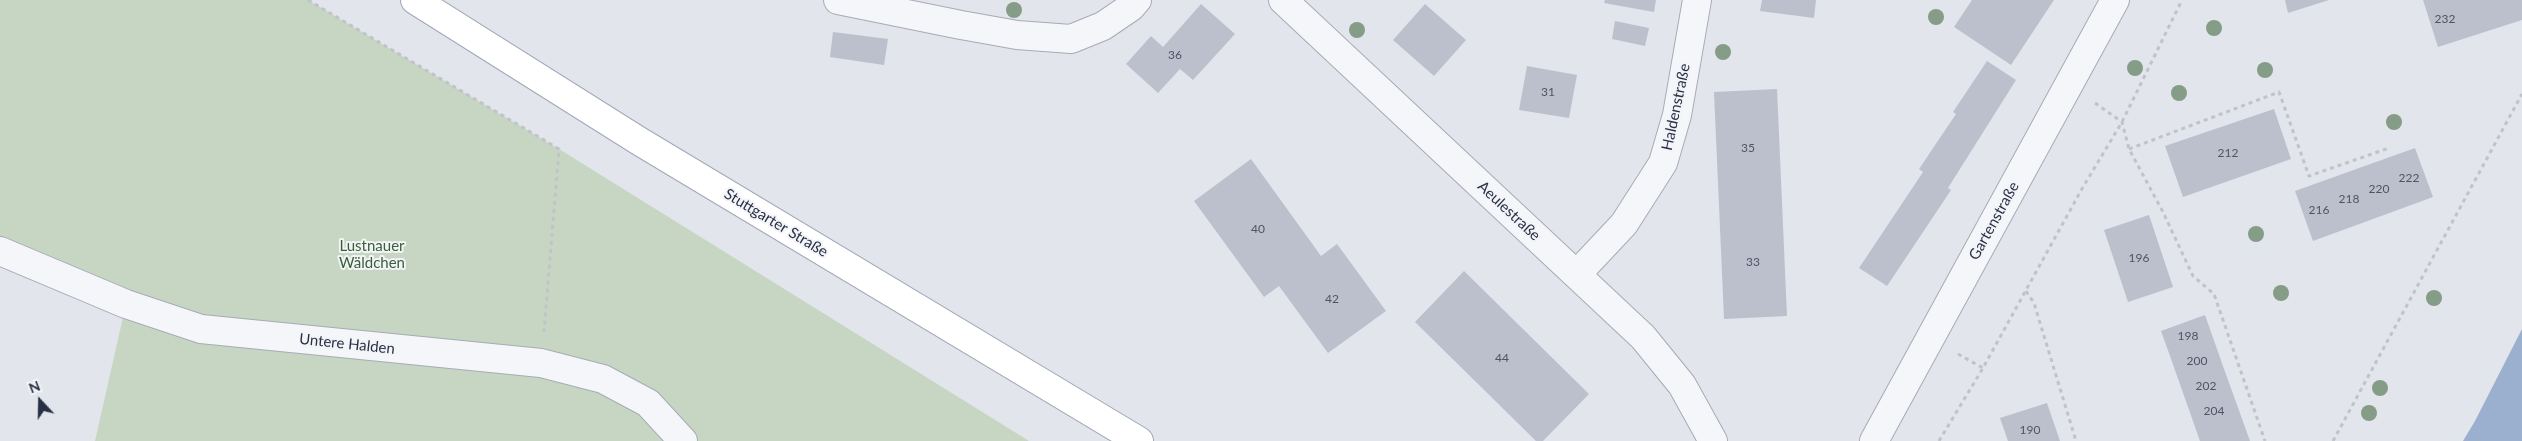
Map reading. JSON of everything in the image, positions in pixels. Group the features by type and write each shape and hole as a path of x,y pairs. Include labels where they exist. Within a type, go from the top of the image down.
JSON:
{"main road":[{"name":"Stuttgarter Straße","path":"415,0 639,141 1139,441"}],"street":[{"path":"838,0 1008,33 1071,39 1103,26 1131,7 1137,0"},
{"name":"Aeulestraße","path":"1283,0 1643,337 1682,385 1713,441"},
{"name":"Haldenstraße","path":"1576,274 1624,224 1646,193 1663,163 1672,138 1697,0"},
{"name":"Gartenstraße","path":"1874,441 2115,0"},
{"name":"Untere Halden","path":"0,251 126,304 201,329 541,363 603,379 648,403 683,441"}],"path":[{"path":"308,0 559,149 541,363"},
{"path":"1939,441 1983,368 2083,187 2122,122 2182,0"},
{"path":"2129,149 2279,92 2309,176 2390,148"},
{"path":"2333,441 2522,94"},
{"path":"2122,122 2129,149 2163,212 2193,276 2214,294 2265,441"},
{"path":"2026,291 2034,303 2076,441"}],"green space":[{"name":"Lustnauer Wäldchen","path":"0,0 308,0 559,149 1029,441 95,441 126,304 0,251"}],"water":[{"path":"2522,329 2522,441 2463,441 2475,421"}],"building":[{"path":"1605,0 1656,0 1654,12 1604,3"},
{"path":"1762,0 1816,0 1814,18 1760,11"},
{"path":"1972,0 2054,0 2011,65 1954,27"},
{"path":"2285,0 2329,0 2288,13"},
{"path":"2423,0 2522,0 2522,20 2438,47"},
{"path":"1201,4 1235,34 1193,80 1180,69 1158,93 1126,64 1151,36 1163,47"},
{"path":"1425,4 1466,40 1434,76 1393,40"},
{"path":"1615,21 1649,28 1645,46 1612,39"},
{"path":"833,32 888,39 884,65 830,57"},
{"path":"1987,61 2016,80 1948,188 1951,190 1887,286 1859,268 1923,172 1919,169 1956,114 1953,112"},
{"path":"1527,66 1577,75 1569,118 1519,110"},
{"path":"1777,89 1787,316 1724,319 1714,92"},
{"path":"2274,109 2291,159 2183,197 2165,146"},
{"path":"2415,148 2433,197 2313,241 2295,191"},
{"path":"1251,159 1321,256 1337,244 1386,311 1328,353 1279,286 1264,297 1194,201"},
{"path":"2149,215 2173,287 2128,302 2104,230"},
{"path":"1464,271 1589,394 1543,441 1536,441 1415,322"},
{"path":"2205,315 2250,441 2200,441 2161,331"},
{"path":"2047,403 2060,441 2008,441 2000,418"}]}
